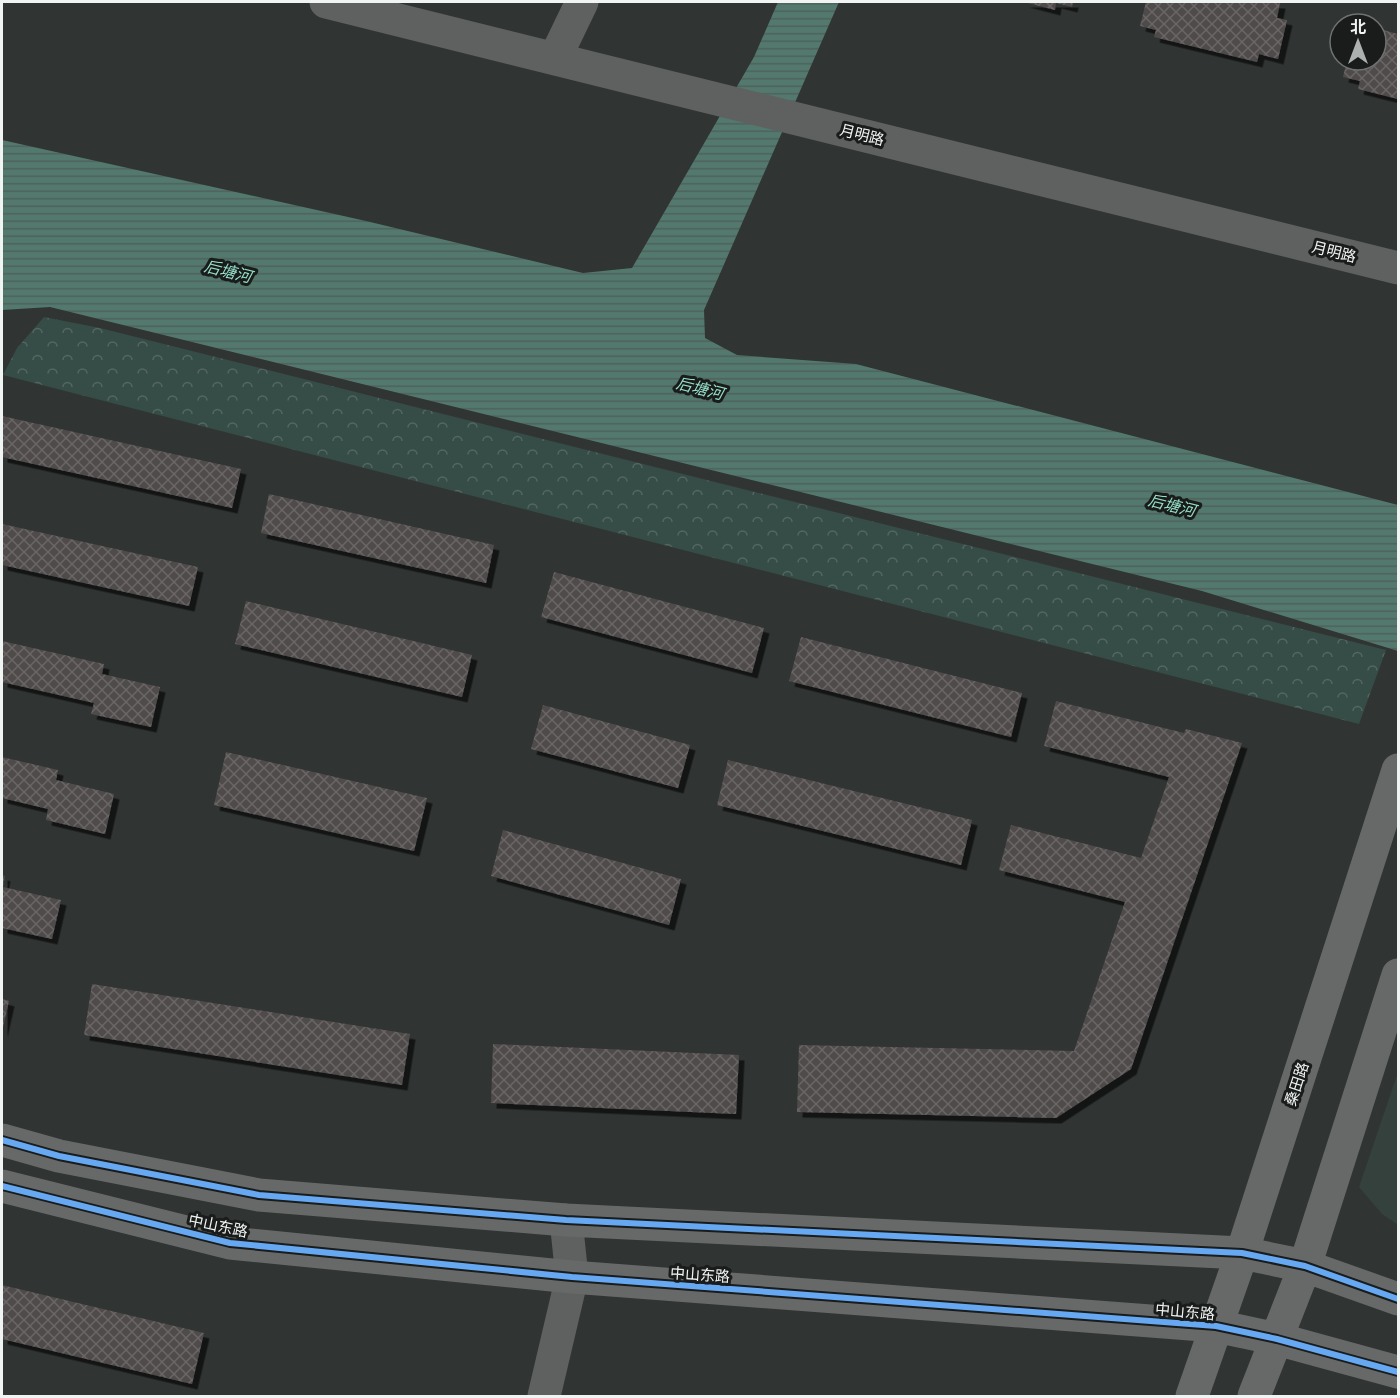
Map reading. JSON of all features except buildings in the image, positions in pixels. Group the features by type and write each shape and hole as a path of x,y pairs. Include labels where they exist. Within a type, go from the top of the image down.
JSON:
{"main road":[{"name":"桑田路","path":"1192,1396 1242,1253 1398,770"},
{"path":"1254,1396 1305,1266 1398,975"},
{"path":"2,1140 59,1156 259,1195 566,1220 1242,1253 1305,1266 1398,1299"},
{"name":"中山东路","path":"2,1186 230,1244 572,1277 1215,1326 1277,1339 1398,1372"}],"street":[{"name":"月明路","path":"326,2 1398,268"},
{"path":"555,58 582,2"},
{"path":"544,1396 572,1277 566,1220"}],"shaded area":[{"path":"1398,1072 1398,1225 1382,1214 1359,1187"}],"green space":[{"path":"44,317 100,328 1386,650 1359,724 3,375 17,348"}],"water":[{"name":"后塘河","path":"778,2 839,2 704,310 705,338 737,355 856,364 1398,505 1398,651 1202,591 50,307 2,310 2,140 366,221 583,273 632,268 754,57"}],"cycle path":[{"path":"2,1140 59,1156 259,1195 566,1220 1242,1253 1305,1266 1398,1299"},
{"path":"2,1186 230,1243 572,1277 1216,1326 1277,1339 1398,1372"}]}
